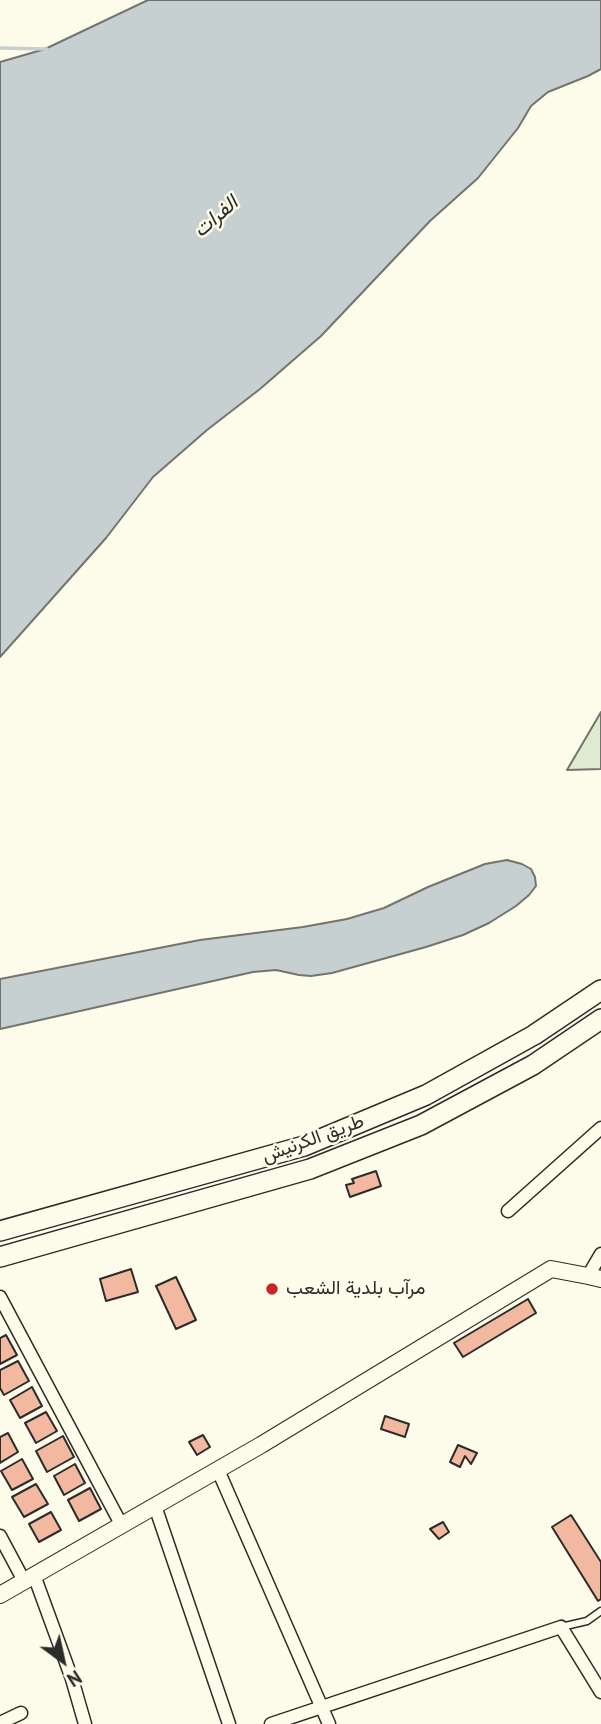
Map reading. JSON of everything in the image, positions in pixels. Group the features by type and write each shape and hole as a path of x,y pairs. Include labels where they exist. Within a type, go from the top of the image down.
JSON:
{"main road":[{"name":"طريق الكرنيش","path":"0,1231 304,1146 426,1095 534,1035 601,990"},
{"name":"طريق الكرنيش","path":"0,1257 310,1168 421,1125 533,1065 601,1019"}],"street":[{"path":"508,1211 601,1128"},
{"path":"0,1595 218,1470 551,1269 595,1278 601,1254"},
{"path":"0,1297 122,1525"},
{"path":"218,1470 329,1724"},
{"path":"155,1506 229,1724"},
{"path":"0,1536 29,1578 72,1679 85,1724"},
{"path":"271,1724 561,1627 601,1692"},
{"path":"0,1723 21,1713"}],"lane":[{"path":"561,1627 587,1621 601,1611"}],"green space":[{"path":"601,712 601,769 567,770"}],"water":[{"name":"الفرات","path":"148,0 601,0 601,69 548,92 531,106 518,128 478,178 430,221 321,336 153,477 106,538 0,657 0,62 45,49"},
{"path":"507,860 531,869 536,886 516,906 463,935 332,973 311,976 276,970 253,972 0,1029 0,979 200,940 347,919 384,908 485,864"}],"building":[{"path":"376,1171 381,1186 350,1197 346,1185 354,1183 352,1179"},
{"path":"131,1269 138,1292 106,1301 100,1279"},
{"path":"176,1277 196,1320 176,1329 156,1286"},
{"path":"528,1299 536,1313 463,1357 454,1343"},
{"path":"6,1335 17,1355 0,1364 0,1338"},
{"path":"18,1361 29,1381 4,1395 0,1388 0,1370"},
{"path":"32,1387 42,1406 20,1418 10,1400"},
{"path":"46,1412 57,1431 36,1443 25,1423"},
{"path":"385,1416 409,1424 405,1437 381,1429"},
{"path":"8,1433 18,1452 0,1463 0,1437"},
{"path":"203,1435 210,1447 197,1455 189,1442"},
{"path":"63,1436 74,1457 47,1472 36,1451"},
{"path":"458,1445 477,1453 471,1464 465,1456 460,1467 450,1462"},
{"path":"22,1459 33,1479 12,1490 1,1471"},
{"path":"75,1464 85,1483 64,1495 54,1476"},
{"path":"36,1484 48,1504 24,1517 12,1497"},
{"path":"90,1488 101,1509 79,1521 68,1500"},
{"path":"51,1512 61,1530 39,1542 29,1524"},
{"path":"571,1515 601,1562 601,1599 598,1601 552,1527"},
{"path":"443,1522 449,1532 439,1539 430,1529"}],"waterway":[{"path":"0,48 47,49"}],"place":[{"name":"مرآب بلدية الشعب","path":"272,1289"}]}
